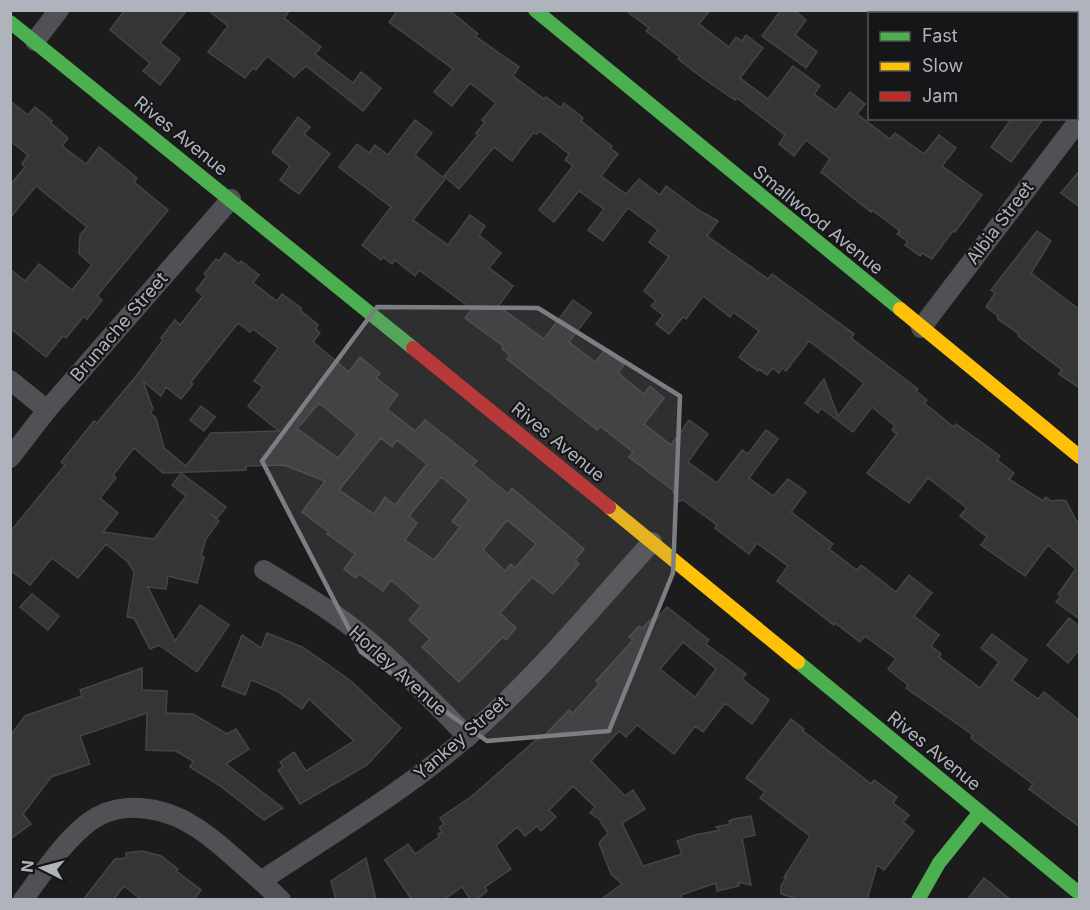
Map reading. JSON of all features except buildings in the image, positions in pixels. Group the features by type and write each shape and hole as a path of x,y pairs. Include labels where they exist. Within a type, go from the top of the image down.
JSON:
{"street":[{"path":"35,41 59,10"},
{"name":"Smallwood Avenue","path":"535,10 1080,458"},
{"name":"Rives Avenue","path":"10,22 652,542 1080,894"},
{"name":"Albia Street","path":"921,328 1080,119"},
{"name":"Brunache Street","path":"10,458 47,410 231,199"},
{"path":"10,380 47,410"},
{"name":"Yankey Street","path":"261,881 425,772 468,736 553,654 652,542"},
{"name":"Horley Avenue","path":"264,570 313,600 364,636 468,736"},
{"path":"23,900 69,840 91,821 114,809 140,808 168,812 200,829 281,900"},
{"path":"918,900 939,863 980,812"}],"highlighted area":[{"path":"377,307 538,308 680,396 673,573 609,731 487,741 361,652 262,461"}],"traffic: fast":[{"path":"535,10 900,309"},
{"path":"10,22 413,348"},
{"path":"798,662 1080,894"},
{"path":"918,900 939,863 980,812"}],"traffic: slow":[{"path":"900,309 1080,457"},
{"path":"609,507 798,662"}],"traffic: jam":[{"path":"413,348 609,507"}]}
